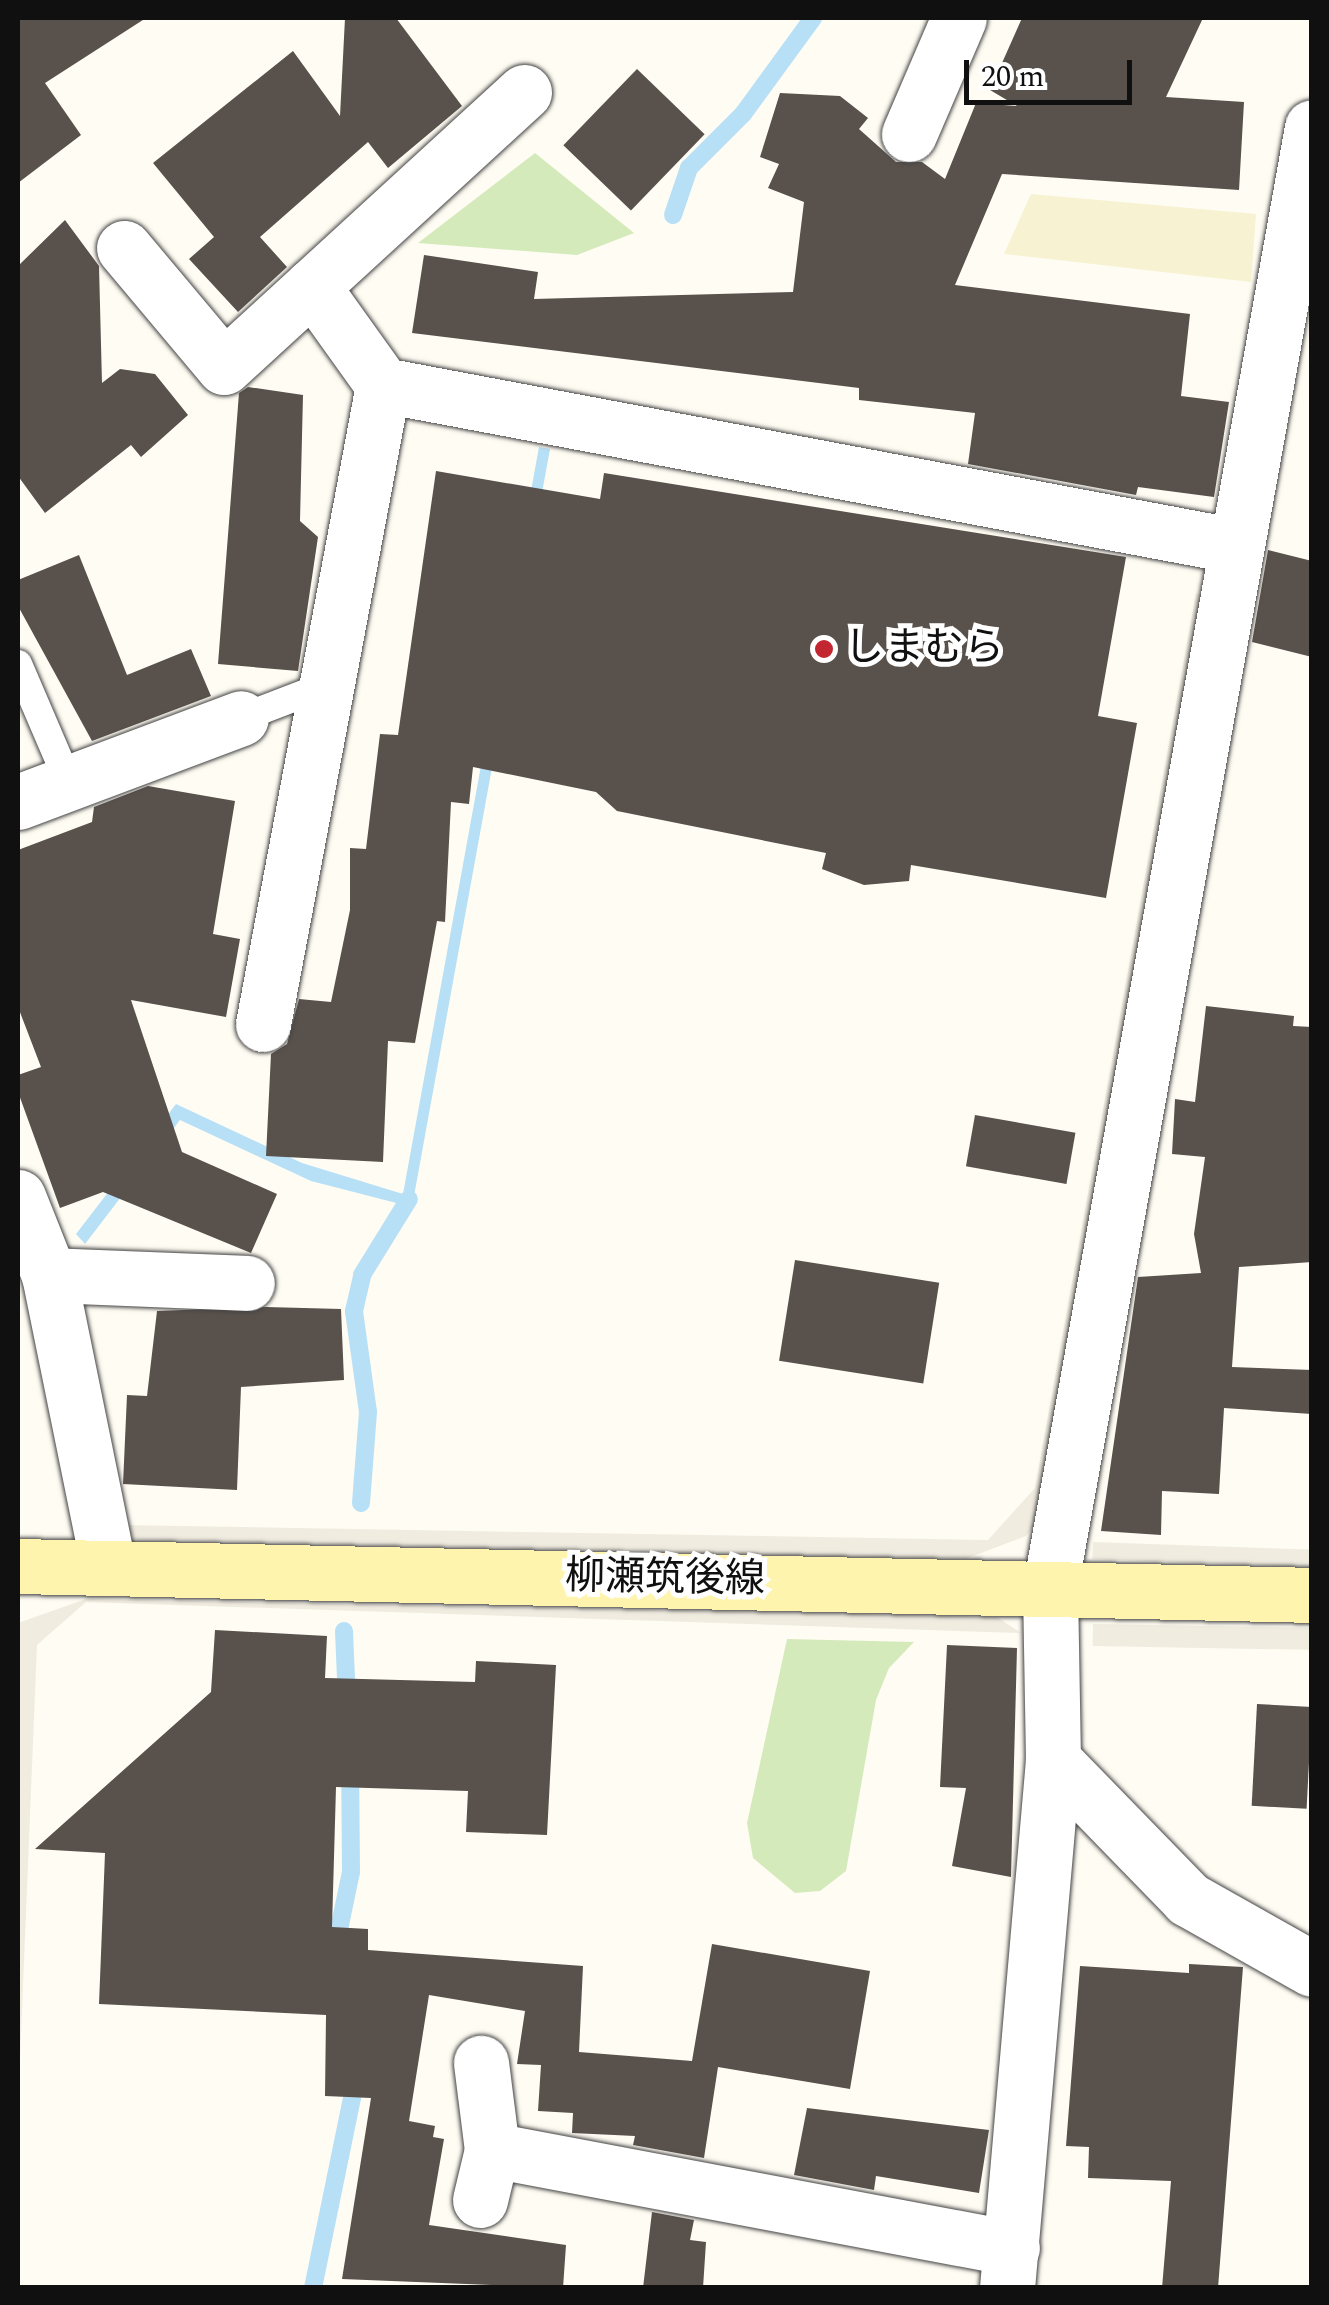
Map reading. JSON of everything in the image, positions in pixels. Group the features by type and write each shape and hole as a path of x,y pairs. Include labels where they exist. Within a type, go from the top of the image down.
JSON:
{"main road":[{"name":"柳瀬筑後線","path":"18,1566 1312,1595"}],"street":[{"path":"909,134 959,18"},
{"path":"124,248 224,367 524,92"},
{"path":"480,2063 486,2175 1009,2268 1053,1760 1050,1588 1312,127"},
{"path":"312,286 383,385 1238,546"},
{"path":"263,1024 383,385"},
{"path":"18,802 241,718"},
{"path":"18,1197 50,1275 108,1566"},
{"path":"50,1275 247,1283"},
{"path":"1053,1760 1188,1899 1312,1969"}],"lane":[{"path":"18,664 69,782"},
{"path":"241,718 327,685"}],"shaded area":[{"path":"1031,194 1256,214 1251,282 1004,254"},
{"path":"1196,593 1205,597 1041,1517 1026,1536 965,1559 130,1539 122,1525 988,1540 1035,1488"},
{"path":"1093,1542 1311,1550 1310,1567 1092,1559"},
{"path":"86,1599 997,1617 1021,1633 86,1602 37,1645 18,2108 18,1623"},
{"path":"1093,1624 1311,1628 1311,1650 1093,1646"}],"green space":[{"path":"535,153 634,233 577,255 418,243"},
{"path":"787,1639 914,1642 889,1668 876,1700 846,1871 820,1891 795,1893 753,1858 747,1823"}],"water":[{"path":"539,447 550,449 412,1207 311,1181 180,1120 85,1244 76,1234 176,1104 302,1163 403,1194"}],"building":[{"path":"18,18 146,18 45,83 81,135 18,183"},
{"path":"345,18 396,18 462,106 388,168 368,142 260,237 287,267 238,312 189,259 214,237 153,163 293,51 340,116"},
{"path":"1022,18 1203,18 1166,97 1244,102 1239,190 1002,174 955,285 1190,314 1181,396 1229,402 1214,497 1138,487 1136,495 968,464 975,413 859,400 859,388 412,333 424,255 538,272 534,299 793,292 804,202 768,188 779,164 760,157 780,93 840,96 868,118 859,129 896,162 922,162 945,179 976,103 1017,106 990,90"},
{"path":"637,69 705,134 631,211 563,145"},
{"path":"65,220 99,266 102,383 120,369 155,374 188,415 141,457 131,445 45,513 18,476 18,266"},
{"path":"248,387 303,395 300,521 318,537 298,671 218,664 239,393"},
{"name":"しまむら","path":"436,471 600,499 604,473 1126,557 1098,716 1137,723 1106,898 911,865 909,881 864,885 822,869 826,853 617,811 596,792 473,767 469,804 451,802 445,922 437,921 415,1043 388,1041 383,1162 266,1156 271,1054 287,1044 299,999 331,1002 350,910 350,848 366,849 380,734 398,735"},
{"path":"1268,550 1312,561 1312,657 1252,642"},
{"path":"79,555 127,675 191,649 211,696 92,741 18,606 18,580"},
{"path":"148,786 235,801 213,934 240,939 226,1017 131,1000 182,1152 277,1194 251,1253 103,1192 60,1208 18,1092 18,1075 41,1067 18,1007 18,850 92,822 94,807"},
{"path":"1206,1006 1294,1016 1293,1026 1312,1027 1312,1262 1239,1267 1232,1367 1312,1370 1312,1414 1224,1408 1219,1494 1162,1491 1161,1535 1101,1531 1138,1277 1201,1273 1194,1234 1205,1157 1172,1154 1175,1099 1195,1102"},
{"path":"975,1115 1075,1133 1066,1184 966,1166"},
{"path":"795,1260 939,1283 923,1384 779,1361"},
{"path":"341,1309 344,1380 241,1387 237,1490 123,1484 127,1395 147,1396 157,1311"},
{"path":"215,1630 327,1636 325,1678 475,1682 476,1661 556,1665 547,1835 466,1832 468,1791 336,1787 332,1927 368,1929 368,1950 583,1966 579,2052 692,2061 712,1944 870,1971 850,2089 718,2067 704,2158 633,2145 635,2136 572,2133 573,2113 538,2111 541,2065 517,2064 525,2011 429,1995 409,2121 435,2126 433,2137 444,2139 429,2225 566,2245 563,2288 342,2279 371,2098 325,2096 326,2015 99,2004 105,1853 35,1849 211,1692"},
{"path":"947,1645 1017,1648 1011,1877 952,1866 966,1788 940,1787"},
{"path":"1257,1704 1312,1707 1307,1809 1252,1806"},
{"path":"1189,1964 1243,1967 1218,2288 1162,2288 1171,2181 1088,2178 1089,2147 1066,2146 1080,1966 1189,1973"},
{"path":"807,2108 989,2130 979,2193 876,2176 874,2190 794,2175"},
{"path":"652,2212 694,2220 690,2240 706,2242 703,2288 643,2288"}],"waterway":[{"path":"673,215 689,168 743,114 813,18"},
{"path":"361,1503 368,1412 354,1311 362,1275 409,1199"},
{"path":"344,1631 347,1702"},
{"path":"335,1949 351,1872 350,1767"},
{"path":"313,2288 357,2073"}],"place":[{"name":"しまむら","path":"824,649"}]}
